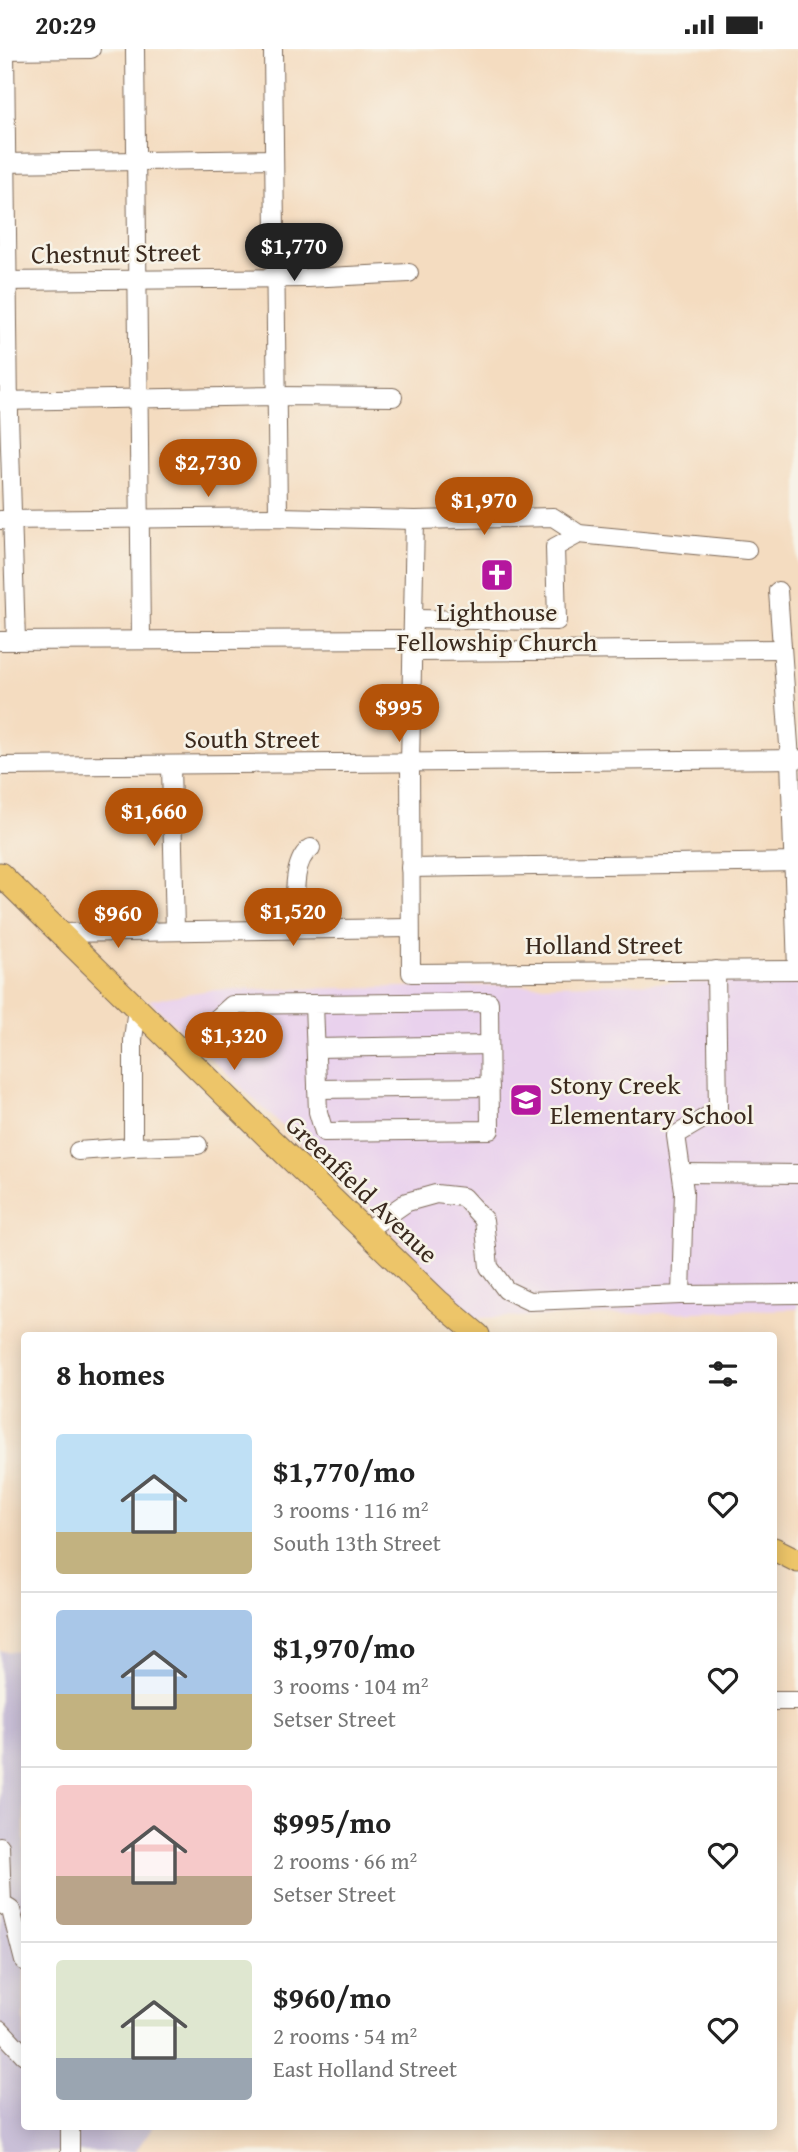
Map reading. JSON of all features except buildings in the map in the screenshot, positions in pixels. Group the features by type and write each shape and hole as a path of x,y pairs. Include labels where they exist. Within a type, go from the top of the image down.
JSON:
{"main road":[{"name":"Greenfield Avenue","path":"0,874 365,1231 474,1332"},
{"path":"777,1550 798,1560"}],"street":[{"path":"91,49 2,50 8,641 141,640 414,646 782,649"},
{"path":"135,49 141,640"},
{"path":"273,49 278,517"},
{"path":"4,163 274,159"},
{"name":"Chestnut Street","path":"4,281 275,278 410,273"},
{"path":"4,401 276,396 393,397"},
{"path":"6,520 278,517 415,520 553,517 579,534 747,550"},
{"path":"59,933 411,928 410,764 415,520"},
{"path":"414,619 557,621 555,547 579,534"},
{"path":"778,591 794,759 797,970"},
{"name":"South Street","path":"0,766 794,759"},
{"path":"171,766 175,930"},
{"path":"295,929 297,867 303,853 311,848"},
{"path":"410,868 796,862"},
{"name":"Holland Street","path":"411,928 411,973 797,970"},
{"path":"681,1295 684,1191 676,1135 718,1110 716,970"},
{"path":"181,1051 232,1006 314,1004 489,1002 490,1130 324,1132 318,1112 314,1004"},
{"path":"133,1147 133,1040 136,1007"},
{"path":"316,1048 489,1045"},
{"path":"317,1089 490,1087"},
{"path":"78,1151 198,1145"},
{"path":"682,1173 798,1174"},
{"path":"365,1231 407,1202 436,1194 463,1197 484,1220 489,1267 506,1290 529,1301 798,1294"},
{"path":"777,1701 798,1701"},
{"path":"0,1846 1,1903 10,1910 21,1950"},
{"path":"0,2029 21,2053"},
{"path":"0,2050 21,2055"},
{"path":"70,2130 70,2152"}],"shaded area":[{"name":"Stony Creek Elementary School","path":"798,981 798,1309 476,1318 457,1305 432,1273 360,1200 149,1000 211,990"},
{"path":"0,1651 21,1652 21,2130 150,2130 135,2152 0,2152"}],"place":[{"name":"Lighthouse Fellowship Church","path":"497,575"},
{"name":"Stony Creek Elementary School","path":"526,1100"}]}
